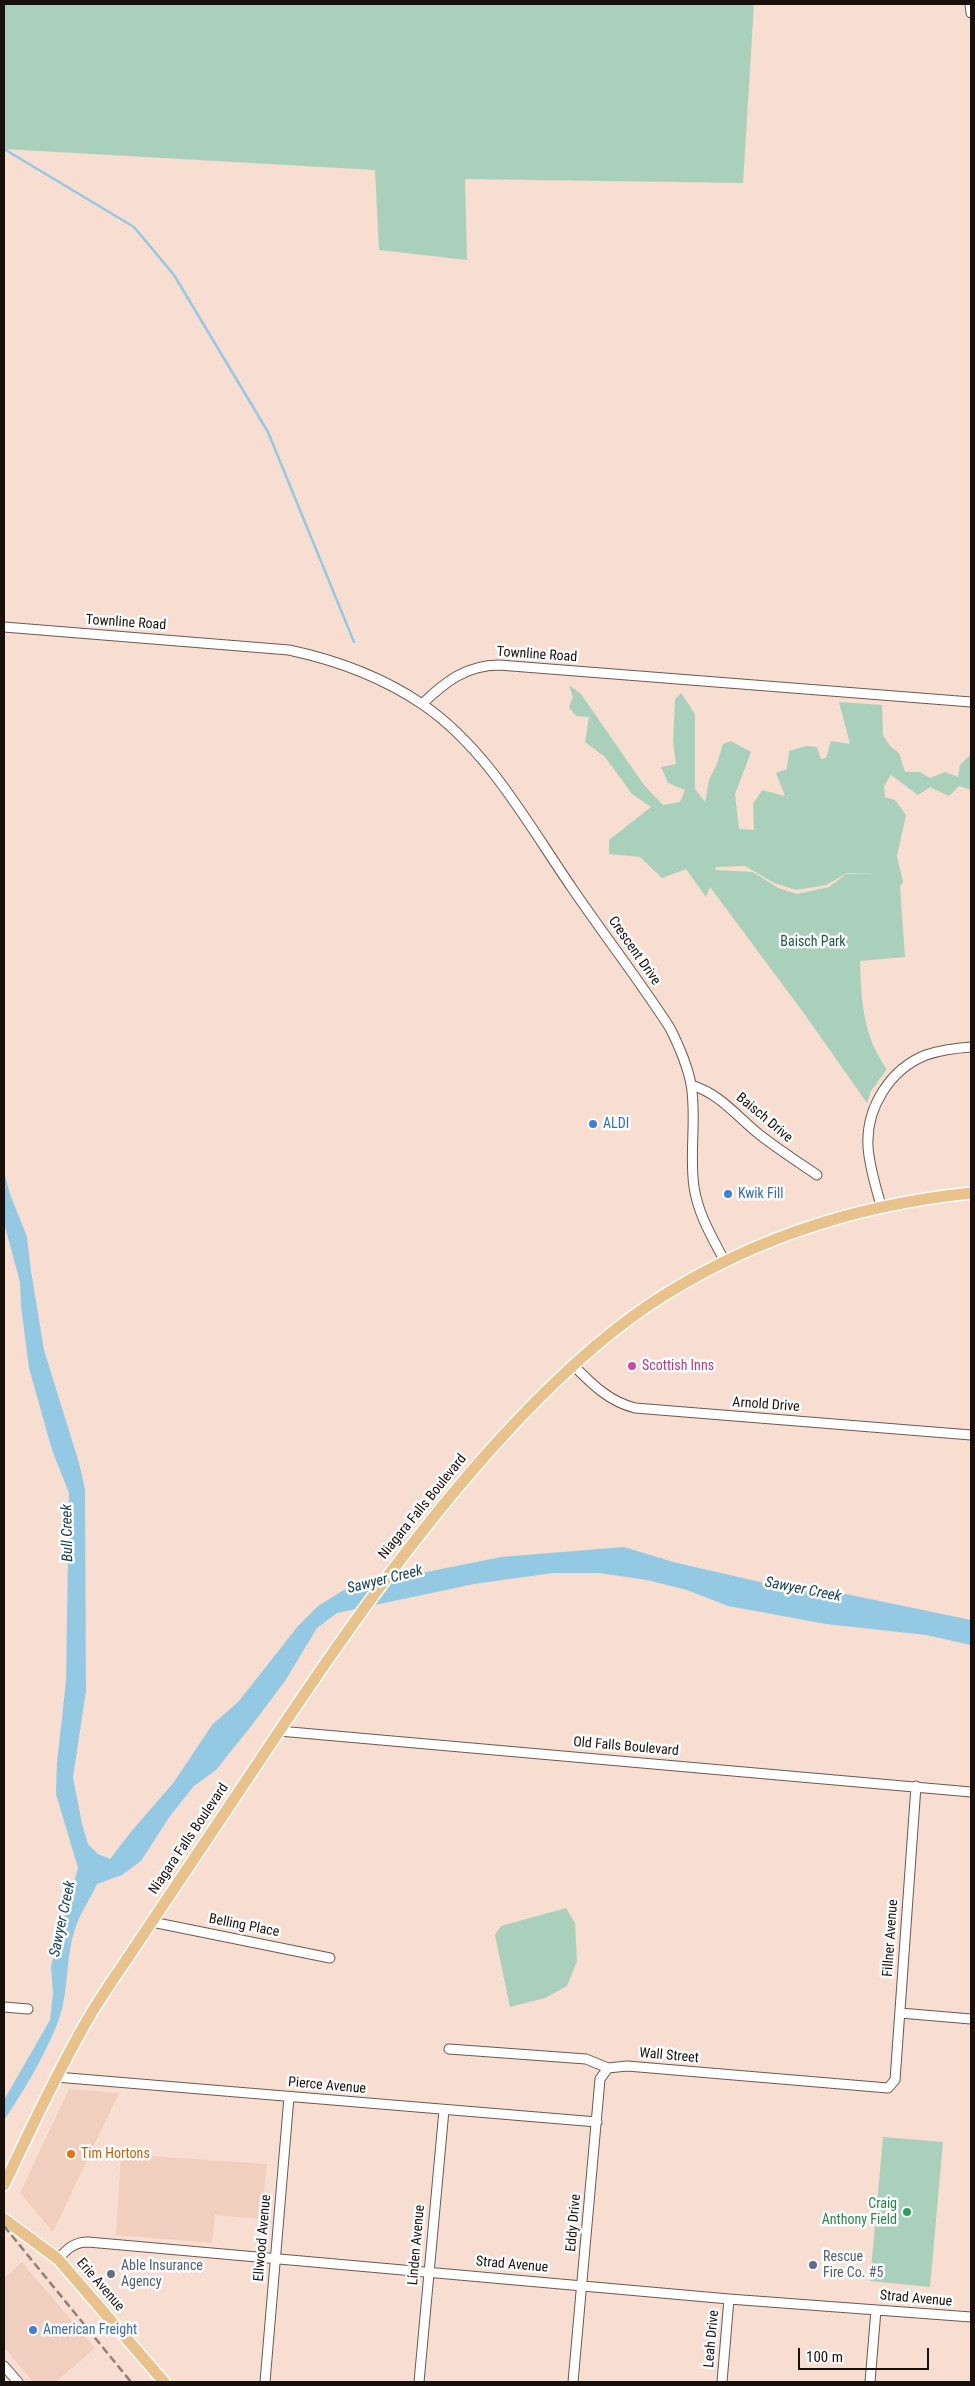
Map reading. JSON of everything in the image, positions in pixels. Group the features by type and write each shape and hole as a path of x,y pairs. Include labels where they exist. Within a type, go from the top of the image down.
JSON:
{"main road":[{"name":"Niagara Falls Boulevard","path":"4,2185 56,2077 91,2014 279,1731 359,1614 420,1533 480,1461 525,1412 574,1364 638,1313 724,1260 808,1227 881,1206 971,1193"},
{"name":"Erie Avenue","path":"4,2219 58,2259 164,2382"}],"street":[{"path":"970,4 971,13"},
{"name":"Townline Road","path":"4,627 289,650 358,670 388,684 422,704 457,674 477,667 499,665 971,702"},
{"name":"Crescent Drive","path":"422,704 453,731 478,757 518,809 665,1020 684,1056 691,1085 694,1186 703,1218 724,1260"},
{"path":"881,1206 870,1160 868,1138 871,1119 882,1092 895,1075 920,1058 939,1051 971,1047"},
{"name":"Baisch Drive","path":"691,1085 708,1091 722,1100 758,1133 817,1175"},
{"name":"Arnold Drive","path":"574,1364 606,1396 635,1408 971,1435"},
{"name":"Old Falls Boulevard","path":"279,1731 971,1792"},
{"name":"Fillner Avenue","path":"888,2088 895,2080 916,1786"},
{"name":"Belling Place","path":"152,1922 330,1958"},
{"path":"4,2007 28,2009"},
{"path":"900,2013 971,2019"},
{"name":"Wall Street","path":"449,2049 586,2060 608,2068 627,2066 888,2088"},
{"name":"Eddy Drive","path":"573,2382 600,2079 608,2068"},
{"name":"Pierce Avenue","path":"56,2077 596,2122"},
{"name":"Ellwood Avenue","path":"265,2382 289,2097"},
{"name":"Linden Avenue","path":"419,2382 444,2110"},
{"name":"Strad Avenue","path":"58,2259 68,2248 78,2242 83,2242 971,2317"},
{"name":"Leah Drive","path":"722,2382 730,2298"},
{"path":"870,2382 876,2310"},
{"path":"4,2366 18,2382"}],"shaded area":[{"path":"69,2089 119,2093 53,2232 20,2193"},
{"path":"121,2154 267,2164 261,2219 215,2215 212,2243 116,2235"},
{"name":"American Freight","path":"22,2262 95,2348 56,2382 33,2382 4,2347 4,2278"}],"green space":[{"path":"4,4 754,4 743,183 465,179 467,260 379,250 375,170 4,149"},
{"name":"Baisch Park","path":"569,685 581,694 644,785 663,805 680,802 685,790 668,783 661,767 676,764 673,742 675,699 681,693 695,714 695,789 705,802 709,780 723,744 731,741 751,752 735,794 739,829 754,830 753,804 762,790 785,796 776,773 787,769 789,751 806,746 817,747 821,759 826,758 831,741 850,744 839,702 882,705 883,735 890,746 899,753 905,772 920,772 930,778 945,772 958,777 960,765 971,754 971,790 959,786 949,796 930,787 918,795 891,775 884,786 885,797 895,800 906,815 897,856 903,882 900,887 905,957 860,961 861,989 868,1031 879,1057 887,1069 871,1091 867,1103 803,1012 710,887 706,897 686,869 662,878 640,857 609,854 609,840 651,807 632,794 605,757 585,742 589,717 576,716 569,707 573,697","holes":["745,866 774,883 796,890 826,885 847,873 877,874 846,874 829,887 797,894 778,888 753,872 715,870 716,867"]},
{"path":"566,1908 575,1923 577,1961 567,1986 545,1998 510,2007 495,1935 501,1926"},
{"name":"Craig Anthony Field","path":"883,2137 943,2142 930,2287 870,2281"}],"water":[{"path":"4,1172 10,1194 27,1237 44,1350 79,1463 85,1489 86,1691 73,1777 88,1844 98,1854 110,1859 174,1782 212,1725 239,1701 298,1626 318,1606 347,1588 501,1557 624,1547 673,1562 795,1590 836,1592 971,1620 971,1645 926,1635 826,1624 728,1606 687,1590 647,1580 599,1573 553,1573 474,1584 337,1613 317,1628 285,1681 252,1725 216,1770 194,1786 170,1816 141,1861 122,1875 97,1884 74,1932 60,2017 47,2047 20,2096 4,2120 4,2100 50,2020 53,1994 51,1966 78,1868 56,1794 57,1763 66,1681 69,1493 52,1450 29,1368 21,1306 20,1282 4,1223"}],"waterway":[{"path":"4,149 134,227 174,275 268,432 354,642"}],"railway":[{"path":"4,2226 131,2382"}],"place":[{"name":"ALDI","path":"593,1124"},
{"name":"Kwik Fill","path":"728,1194"},
{"name":"Scottish Inns","path":"632,1366"},
{"name":"Tim Hortons","path":"71,2154"},
{"name":"Craig Anthony Field","path":"907,2212"},
{"name":"Rescue Fire Co. #5","path":"813,2265"},
{"name":"Able Insurance Agency","path":"111,2274"},
{"name":"American Freight","path":"33,2330"}],"water label":[{"name":"Bull Creek","path":"68,1533"},
{"name":"Sawyer Creek","path":"385,1580"},
{"name":"Sawyer Creek","path":"803,1590"},
{"name":"Sawyer Creek","path":"63,1919"}]}
